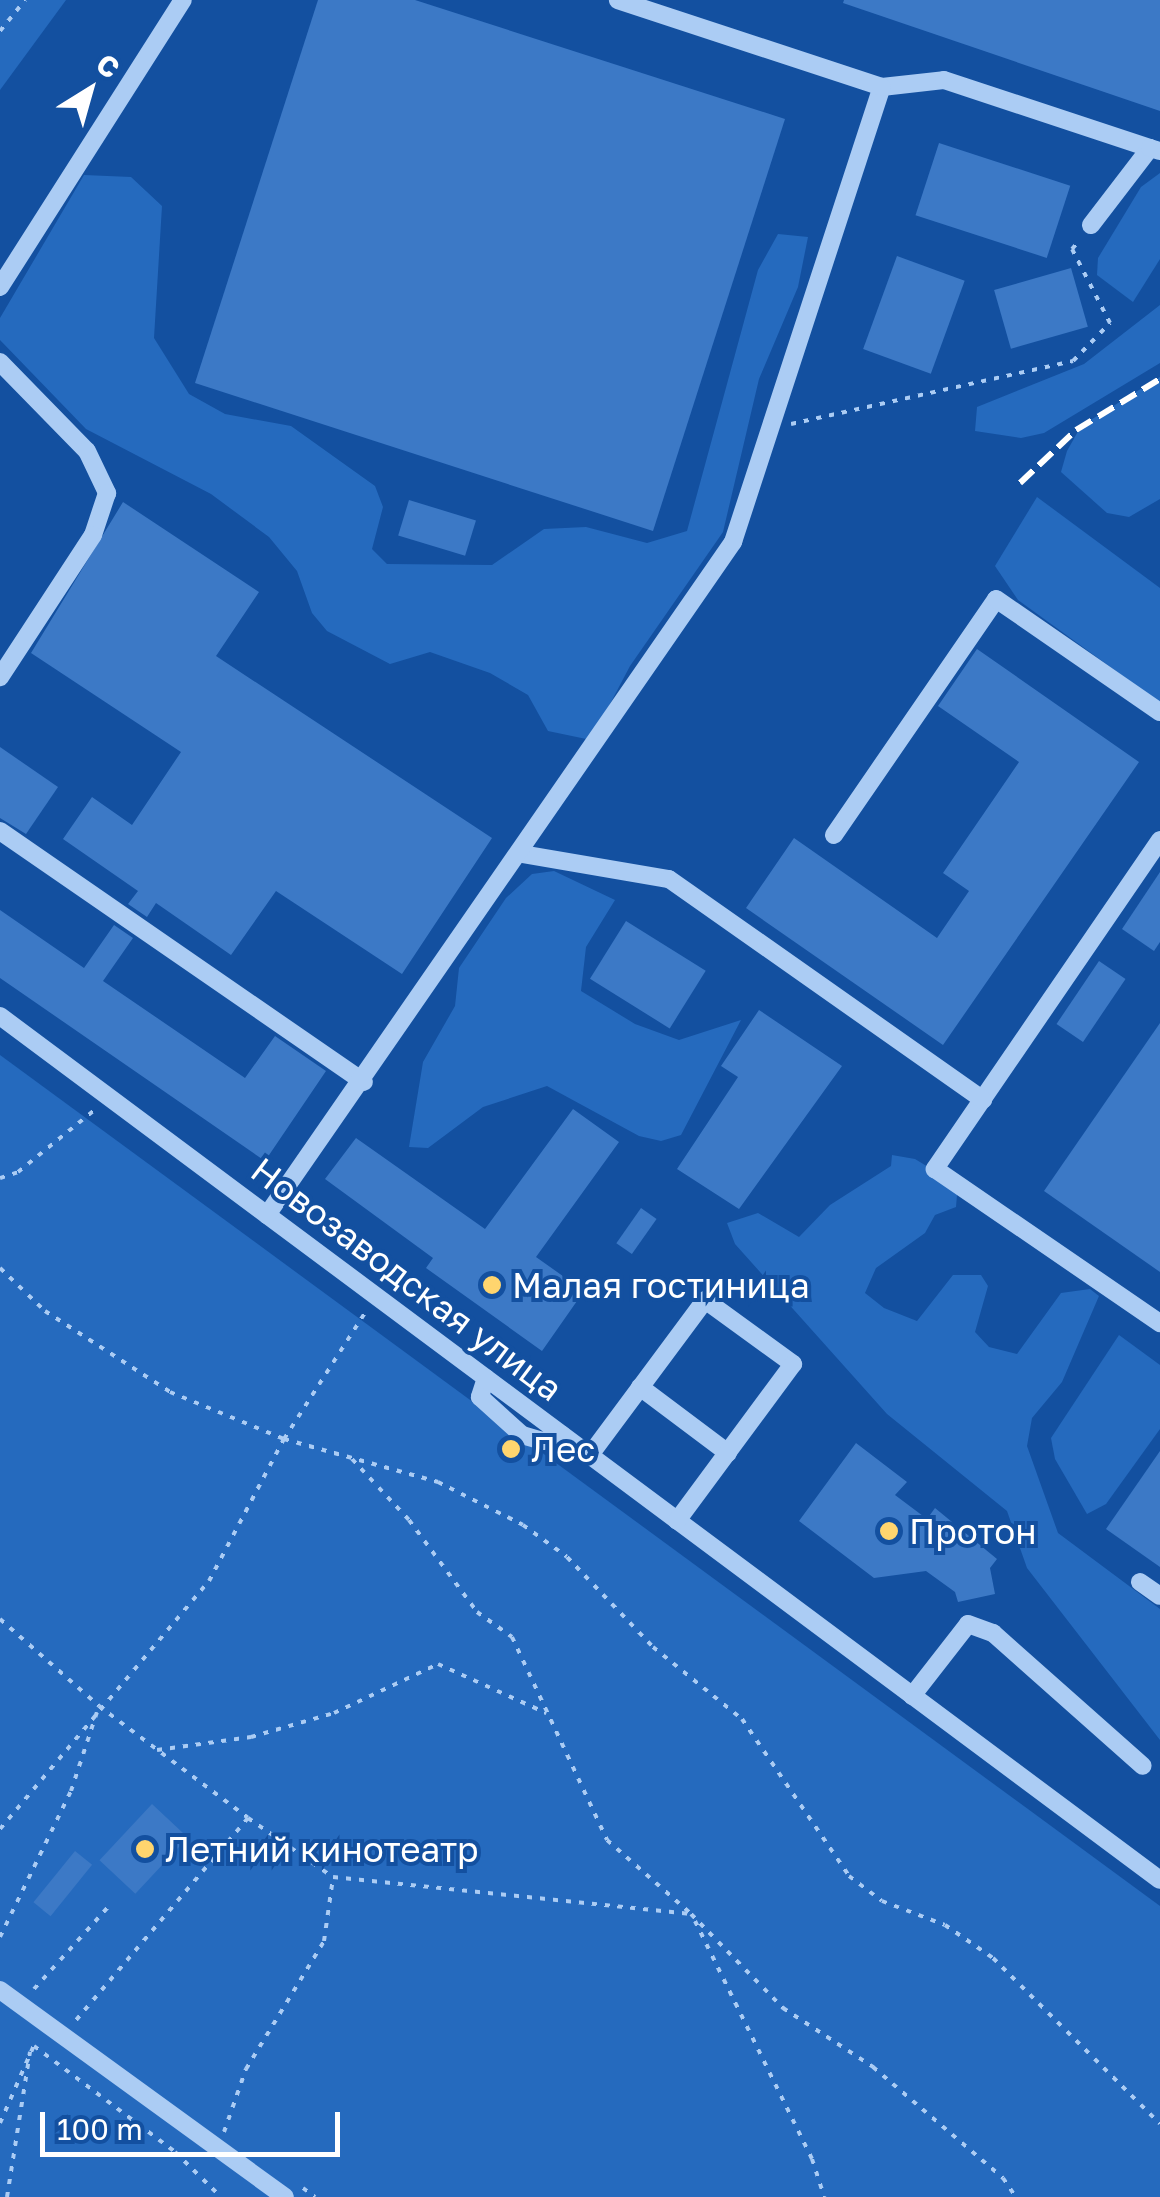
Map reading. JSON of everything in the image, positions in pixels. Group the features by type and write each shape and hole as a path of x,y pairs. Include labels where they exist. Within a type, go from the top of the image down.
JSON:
{"street":[{"path":"0,286 182,0"},
{"path":"618,0 882,87 944,80 1155,150 1091,225"},
{"path":"267,1215 522,854 733,542 882,87"},
{"path":"0,362 88,450 107,493 93,534 0,677"},
{"path":"834,835 996,599 1160,712"},
{"path":"0,830 364,1082"},
{"path":"1160,840 935,1170 1160,1323"},
{"path":"522,854 669,879 982,1100"},
{"name":"Новозаводская улица","path":"0,1016 1160,1880"},
{"path":"590,1455 705,1300 793,1364 678,1521"},
{"path":"640,1388 728,1453"},
{"path":"1140,1582 1160,1596"},
{"path":"912,1696 968,1624 994,1633 1143,1766"},
{"path":"0,1990 285,2197"}],"path":[{"path":"0,31 24,0"},
{"path":"770,428 1073,360 1110,323 1072,249 1091,225"},
{"path":"0,1178 18,1172 110,1098"},
{"path":"0,1268 45,1311 170,1392 284,1439 478,1499 567,1558 653,1647 742,1719 849,1876 882,1901 945,1925 993,1958 1160,2124"},
{"path":"0,1829 99,1706 209,1581 284,1439 377,1297"},
{"path":"351,1457 408,1520 476,1612 512,1637 606,1840 691,1914 784,2008 873,2067 1004,2178 1016,2197"},
{"path":"0,1619 99,1706 333,1877 691,1914"},
{"path":"157,1750 250,1737 334,1714 438,1664 546,1713"},
{"path":"0,1937 71,1791 99,1706"},
{"path":"72,2024 248,1818"},
{"path":"224,2132 246,2069 324,1942 333,1877"},
{"path":"21,2005 108,1908"},
{"path":"691,1914 812,2159 824,2197"},
{"path":"0,2123 32,2049 49,2025"},
{"path":"7,2197 32,2049"},
{"path":"32,2049 175,2152 221,2197"}],"shaded area":[{"path":"0,0 66,0 0,90"},
{"path":"1160,173 1160,259 1133,302 1097,275 1098,258 1141,187"},
{"path":"84,175 131,177 162,206 154,338 189,394 225,414 291,426 375,486 383,507 372,549 387,564 492,565 544,529 586,527 647,543 687,531 758,270 778,234 808,237 798,287 759,379 723,532 630,666 591,740 548,731 528,695 490,673 430,652 390,664 327,631 312,613 297,571 269,537 211,494 86,429 0,340 0,318"},
{"path":"1160,305 1160,363 1044,433 1021,438 975,431 977,407 1084,364"},
{"path":"1160,377 1160,499 1129,517 1107,513 1061,472 1067,451 1081,426"},
{"path":"1037,497 1160,588 1160,703 1018,600 995,566"},
{"path":"554,871 615,900 586,947 581,991 635,1024 679,1040 741,1020 681,1135 661,1141 639,1136 547,1086 483,1107 428,1148 409,1147 423,1062 455,1006 459,968 506,898 532,874"},
{"path":"0,1055 1160,1906 1160,2197 0,2197"},
{"path":"892,1155 915,1159 943,1176 957,1195 956,1207 935,1215 925,1233 876,1268 865,1293 884,1308 917,1321 953,1275 981,1275 988,1286 975,1332 989,1347 1017,1354 1061,1293 1090,1289 1099,1296 1062,1382 1032,1418 1027,1446 1058,1533 1160,1609 1160,1740 1027,1568 1007,1511 887,1414 735,1244 727,1223 758,1213 799,1237 830,1205 891,1166"},
{"path":"1119,1335 1160,1365 1160,1429 1106,1504 1087,1514 1055,1459 1051,1438"}],"building":[{"path":"318,0 415,0 785,119 653,531 195,383"},
{"path":"1160,0 1160,111 843,3"},
{"path":"939,143 1070,186 1047,258 916,215"},
{"path":"897,256 965,281 931,374 863,349"},
{"path":"1071,268 1088,327 1011,349 994,290"},
{"path":"409,500 476,520 465,556 398,535"},
{"path":"123,502 259,592 216,656 492,838 402,974 276,891 231,955 156,903 147,917 128,904 138,891 63,839 92,797 132,825 181,752 31,653"},
{"path":"977,649 1139,762 943,1045 746,908 794,838 937,938 969,891 943,873 1019,762 938,706"},
{"path":"0,747 58,787 26,834 0,818"},
{"path":"1160,872 1160,942 1154,951 1122,929"},
{"path":"0,910 84,968 114,925 133,938 103,981 245,1078 275,1036 326,1071 265,1161 0,978"},
{"path":"626,921 706,971 670,1028 590,979"},
{"path":"1099,961 1126,979 1083,1042 1057,1024"},
{"path":"759,1010 842,1066 739,1209 677,1169 738,1077 721,1066"},
{"path":"1160,1023 1160,1272 1044,1191"},
{"path":"573,1109 619,1142 536,1257 584,1291 542,1351 426,1268 433,1258 325,1179 356,1138 485,1229"},
{"path":"641,1208 657,1219 632,1254 616,1243"},
{"name":"Протон","path":"856,1443 907,1482 895,1495 927,1519 935,1508 997,1559 990,1568 995,1594 958,1602 955,1592 926,1571 874,1578 799,1521"},
{"path":"1160,1451 1160,1567 1106,1529"},
{"name":"Летний кинотеатр","path":"152,1804 188,1837 135,1894 99,1860"},
{"path":"75,1851 92,1865 51,1916 33,1902"}],"railway":[{"path":"1020,483 1076,430 1160,379"}],"place":[{"name":"Малая гостиница","path":"492,1285"},
{"name":"Лес","path":"511,1449"},
{"name":"Протон","path":"889,1531"},
{"name":"Летний кинотеатр","path":"145,1849"}]}
